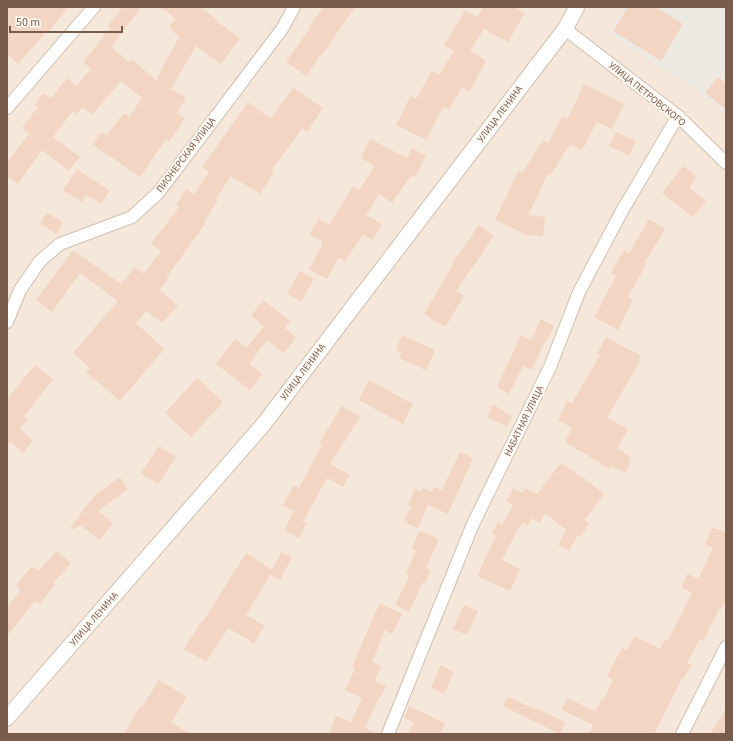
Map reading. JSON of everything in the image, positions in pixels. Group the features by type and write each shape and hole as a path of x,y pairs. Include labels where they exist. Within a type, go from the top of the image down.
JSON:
{"street":[{"path":"7,108 94,7"},
{"name":"ПИОНЕРСКАЯ УЛИЦА","path":"7,322 20,290 40,262 60,244 132,217 159,192 282,29 294,7"},
{"name":"УЛИЦА ЛЕНИНА","path":"7,718 263,425 565,29 577,7"},
{"name":"УЛИЦА ПЕТРОВСКОГО","path":"565,29 678,116 726,163"},
{"name":"НАБАТНАЯ УЛИЦА","path":"388,734 473,524 550,367 579,292 622,211 678,116"},
{"path":"682,734 726,647"}],"shaded area":[{"path":"7,7 726,7 726,734 7,734"},
{"path":"624,7 726,7 726,114 693,88 609,34"}],"building":[{"path":"7,7 69,7 18,64 7,54"},
{"path":"123,7 141,7 111,47 129,62 131,59 156,80 179,37 169,26 176,19 161,7 201,7 217,20 216,21 240,38 221,64 196,46 171,89 186,98 177,113 185,118 169,142 166,139 140,177 92,144 102,132 107,135 124,113 129,117 142,98 121,81 92,115 82,107 77,114 73,111 53,137 80,157 69,171 42,150 18,184 7,176 7,162 29,134 22,128 38,107 35,105 43,93 51,98 67,78 76,86 91,69 83,62 110,28 108,26"},
{"path":"323,7 355,7 306,76 286,62"},
{"path":"483,7 514,7 525,13 508,42 484,29 470,51 486,61 469,92 462,87 449,110 443,107 426,140 396,125 411,96 416,99 432,71 439,75 454,51 444,46 465,11 477,17"},
{"path":"628,7 656,7 683,24 661,61 613,31"},
{"path":"718,77 726,83 726,109 705,93"},
{"path":"584,84 624,104 612,129 597,122 582,150 570,144 550,176 548,174 528,215 545,217 543,236 527,235 495,220 518,171 522,173 543,140 548,143 562,117 567,120"},
{"path":"293,88 323,108 307,132 302,129 271,171 274,172 260,194 231,176 216,199 218,200 204,222 206,223 166,278 168,279 160,290 178,306 162,323 146,311 136,323 164,349 120,401 86,372 90,368 73,353 118,301 80,273 52,312 36,300 73,250 121,284 135,267 144,274 161,251 151,244 179,207 176,205 186,189 194,194 209,172 202,167 248,102 271,119"},
{"path":"616,132 636,141 629,156 609,146"},
{"path":"370,139 407,158 412,148 426,156 414,178 411,176 392,203 379,194 366,215 382,224 372,240 363,235 345,261 339,257 327,279 309,270 322,246 322,242 309,234 319,219 329,225 353,186 359,190 375,166 361,158"},
{"path":"683,166 697,177 689,188 706,201 693,217 662,193"},
{"path":"77,169 110,191 101,204 86,195 82,202 63,190"},
{"path":"47,213 63,222 56,234 40,224"},
{"path":"649,219 665,229 645,262 647,263 628,297 633,300 618,330 594,317 616,276 611,273 624,250 629,253"},
{"path":"479,225 494,236 456,291 464,296 445,327 424,314 453,265 452,264"},
{"path":"300,271 314,279 301,302 287,294"},
{"path":"263,300 290,321 285,328 296,337 284,353 267,340 249,364 262,374 250,390 216,364 235,339 247,348 264,326 251,316"},
{"path":"541,319 554,326 546,342 545,341 532,370 523,366 509,394 497,387 521,335 531,340"},
{"path":"402,335 435,350 426,370 399,358 401,353 396,350"},
{"path":"606,337 641,356 638,360 640,361 607,418 628,429 617,449 630,456 628,460 631,462 625,473 612,466 610,469 565,442 572,428 558,420 567,401 572,403 600,355 597,354"},
{"path":"35,365 53,379 24,416 27,419 20,429 33,440 23,453 10,442 7,445 7,399"},
{"path":"197,378 223,402 191,437 165,413"},
{"path":"369,380 413,404 403,424 359,400"},
{"path":"493,404 512,417 507,427 487,417"},
{"path":"342,406 360,417 330,464 350,475 343,487 327,478 303,522 307,523 299,538 284,530 294,511 283,505 294,485 299,488 322,445 319,443"},
{"path":"159,446 176,457 158,484 141,473"},
{"path":"460,452 473,458 448,514 428,505 418,528 404,522 411,506 408,505 415,489 422,492 423,488 432,492 434,487 442,490"},
{"path":"561,463 604,494 584,520 589,523 581,537 578,535 569,551 558,545 566,530 545,513 540,523 532,518 528,526 523,523 520,528 519,527 502,560 520,569 510,591 477,576 496,536 492,534 498,522 502,525 513,505 506,501 513,488 522,493 525,488 537,494"},
{"path":"120,477 128,489 98,511 113,523 100,540 80,525 72,530 70,528 95,495"},
{"path":"713,527 726,533 726,600 721,609 720,608 703,641 700,639 687,663 691,665 684,679 682,678 654,734 589,734 593,725 562,710 567,698 595,711 602,699 603,700 613,680 607,676 622,648 627,650 635,636 660,649 665,639 668,640 692,593 681,587 688,574 698,579 713,548 705,544"},
{"path":"419,531 439,539 426,568 431,571 425,583 423,582 409,612 395,605 410,575 406,574 416,551 412,549"},
{"path":"57,551 71,563 53,583 55,585 39,604 35,601 7,636 7,607 21,590 16,585 32,566 38,571"},
{"path":"281,552 292,557 280,580 270,575 246,615 265,626 254,643 228,628 206,662 184,649 246,553 272,570"},
{"path":"380,603 402,614 392,634 385,630 372,662 381,666 375,681 386,686 380,698 379,697 365,728 378,734 329,734 336,716 351,722 362,698 345,690 355,669 352,668"},
{"path":"464,605 478,611 467,635 453,629"},
{"path":"441,665 454,672 444,694 431,687"},
{"path":"159,680 187,697 171,723 192,734 124,734 140,706 142,707"},
{"path":"508,697 565,722 560,734 503,706"},
{"path":"409,706 445,723 440,734 408,734 414,723 404,718"},
{"path":"726,709 726,734 710,734"}]}
